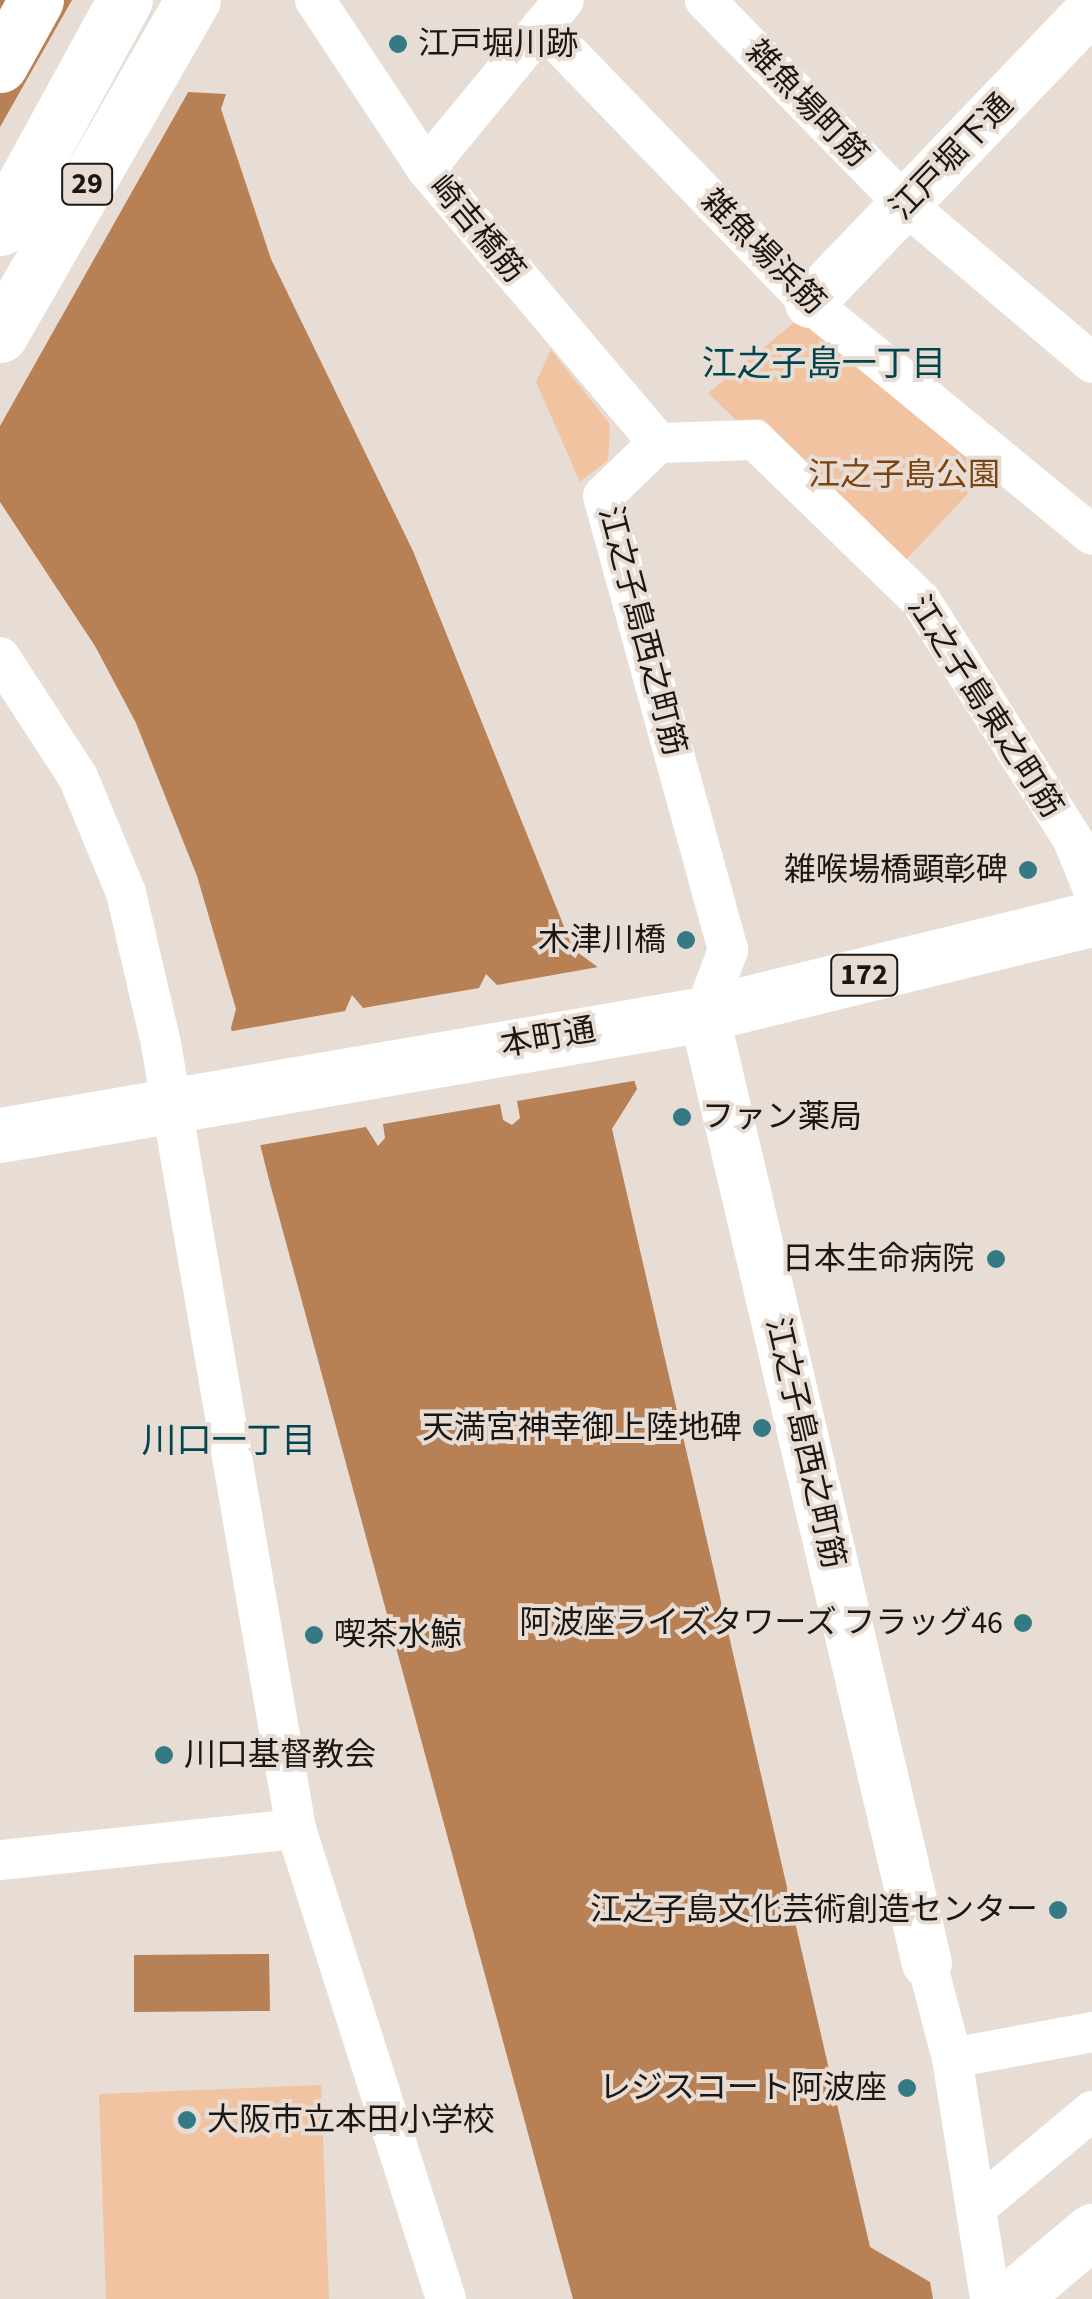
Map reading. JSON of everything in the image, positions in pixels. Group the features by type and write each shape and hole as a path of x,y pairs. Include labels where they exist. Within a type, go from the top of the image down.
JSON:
{"main road":[{"path":"0,65 36,0"},
{"name":"29","path":"0,228 126,0"},
{"name":"29","path":"0,335 183,17"},
{"name":"本町通","path":"0,1135 231,1092 704,1014 1092,919"},
{"path":"1007,2297 1092,2231"}],"street":[{"name":"崎吉橋筋","path":"316,0 426,168 658,444"},
{"name":"雑魚場町筋","path":"705,0 906,204 1092,363"},
{"name":"江戸堀下通","path":"810,303 1090,4"},
{"path":"426,168 553,13"},
{"name":"雑魚場浜筋","path":"553,13 810,303 1092,535"},
{"name":"江之子島東之町筋","path":"658,444 754,440 920,601 1072,840 1092,886"},
{"name":"江之子島西之町筋","path":"658,444 603,496 728,950 704,1014 952,2058 976,2208 1007,2297"},
{"path":"0,657 78,777 126,893 170,1103 296,1830 446,2299"},
{"path":"0,1860 296,1830"},
{"path":"952,2058 1092,2032"},
{"path":"976,2208 1092,2111"}],"green space":[{"name":"江之子島公園","path":"805,314 990,470 906,560 763,419 736,420 708,393"},
{"path":"551,350 610,424 608,460 580,482 536,382"},
{"path":"321,2085 329,2299 106,2299 99,2094"}],"shaded area":[{"path":"0,0 122,0 188,92 226,94 221,109 271,259 413,551 573,949 599,968 637,1089 612,1129 870,2247 930,2282 933,2299 573,2299 269,1180 231,1028 236,1009 197,876 136,723 95,646 0,502"},
{"path":"269,1954 270,2011 134,2012 134,1955"}],"pier":[{"path":"72,0 128,0 191,87 0,426 0,127"},
{"name":"木津川橋","path":"604,966 639,1080 517,1101 520,1118 512,1125 503,1120 500,1104 383,1124 385,1138 378,1146 366,1127 255,1146 227,1032 345,1011 352,995 363,1008 479,988 486,974 497,985"}],"place":[{"name":"江戸堀川跡","path":"398,44"},
{"name":"雑喉場橋顕彰碑","path":"1028,870"},
{"name":"木津川橋","path":"686,940"},
{"name":"ファン薬局","path":"682,1117"},
{"name":"日本生命病院","path":"996,1259"},
{"name":"天満宮神幸御上陸地碑","path":"762,1428"},
{"name":"阿波座ライズタワーズ フラッグ46","path":"1023,1623"},
{"name":"喫茶水鯨","path":"314,1635"},
{"name":"川口基督教会","path":"164,1755"},
{"name":"江之子島文化芸術創造センター","path":"1058,1910"},
{"name":"レジスコート阿波座","path":"907,2088"},
{"name":"大阪市立本田小学校","path":"187,2120"}],"district":[{"name":"江之子島一丁目","path":"824,364"},
{"name":"川口一丁目","path":"229,1441"}]}
